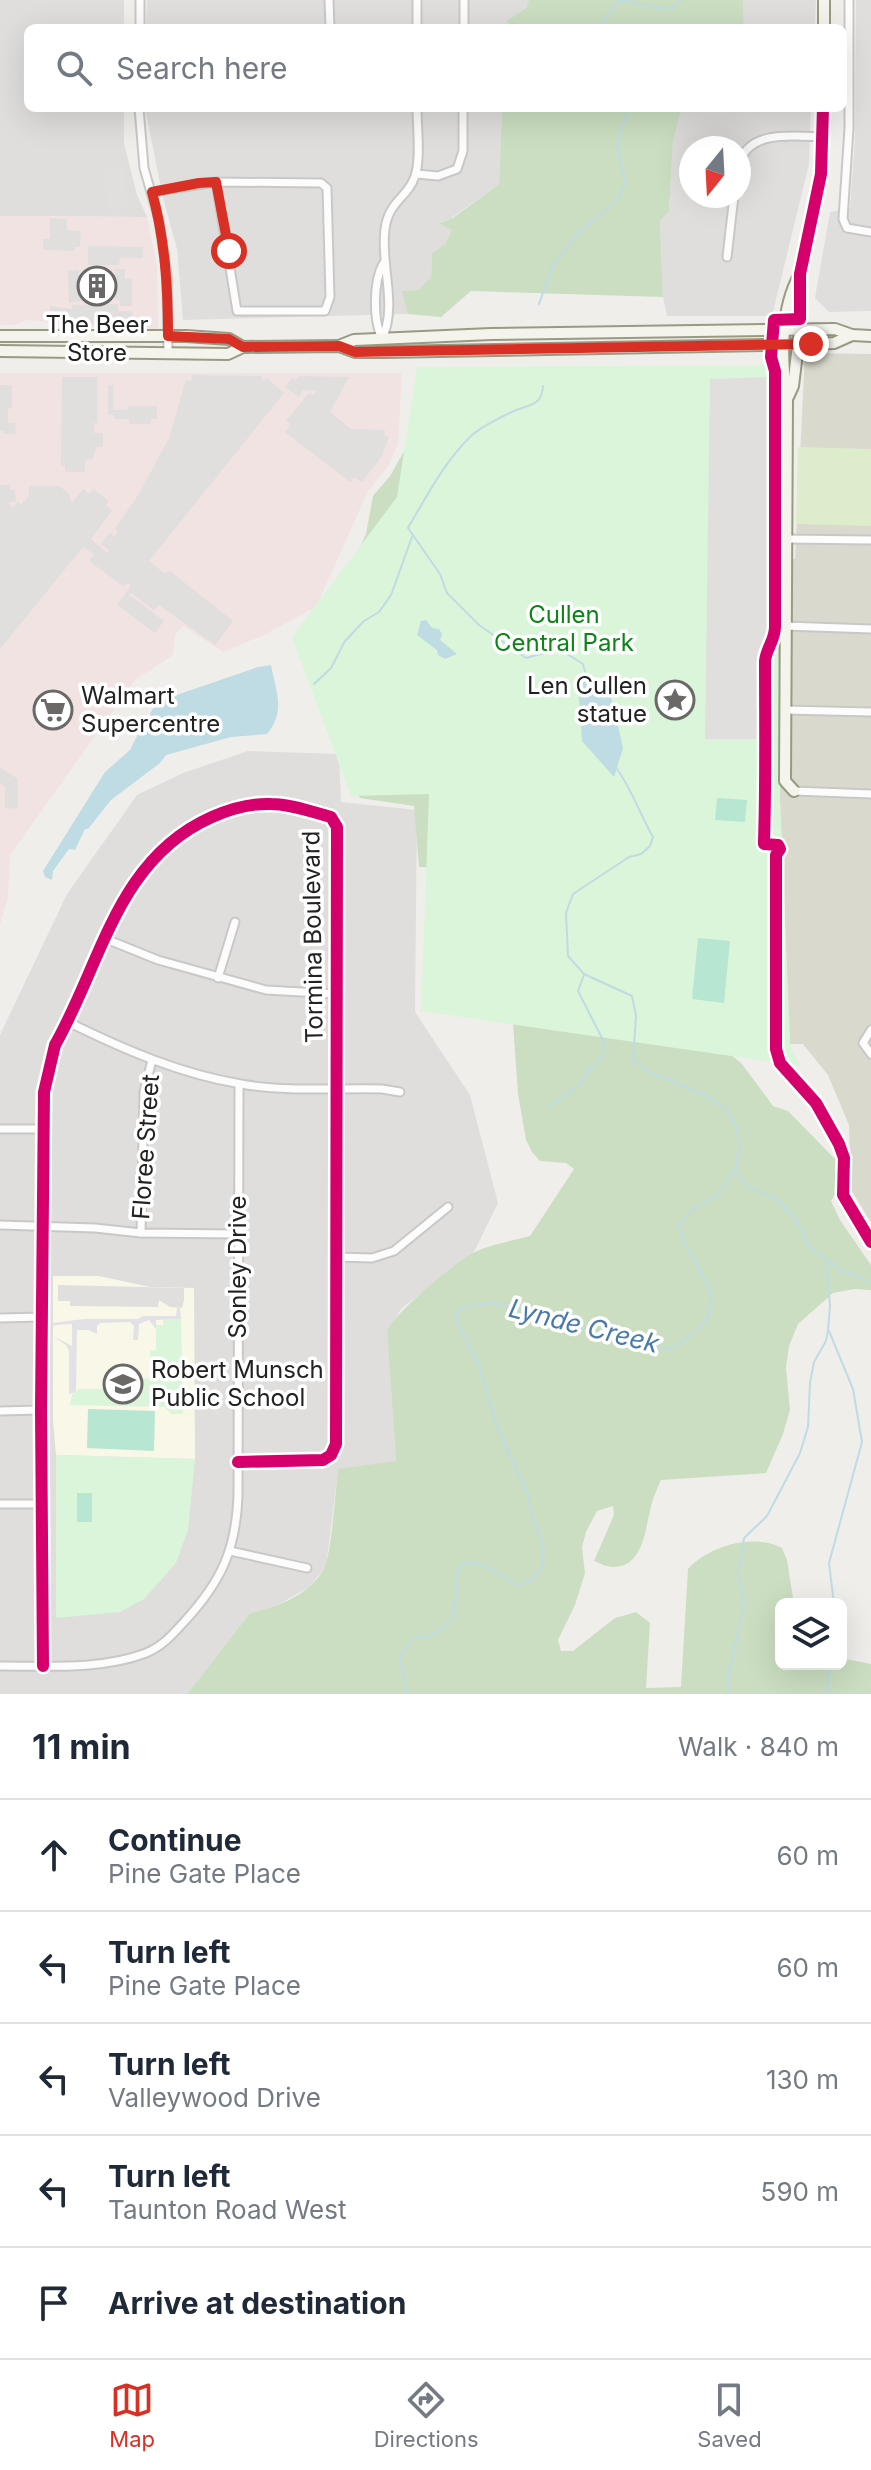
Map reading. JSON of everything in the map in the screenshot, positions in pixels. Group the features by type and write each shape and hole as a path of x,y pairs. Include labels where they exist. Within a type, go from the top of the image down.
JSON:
{"main road":[{"path":"824,0 824,24"},
{"path":"787,399 793,386 800,329 800,274 821,174 823,112"},
{"path":"794,791 785,781 787,399 784,373 791,289 800,274"},
{"path":"339,346 354,340 786,329 835,329 852,335 871,336"},
{"path":"0,351 228,354 243,347 339,346 355,352 383,352 834,343 852,335"},
{"path":"0,336 168,336 229,339 243,347"}],"street":[{"path":"140,0 140,24"},
{"path":"329,0 330,24"},
{"path":"417,0 417,24"},
{"path":"464,0 464,24"},
{"path":"849,0 849,128 843,219 847,228 871,232"},
{"path":"139,112 144,168 159,220 167,275 168,352"},
{"path":"382,339 377,327 378,274 383,264 391,206 409,188 417,174 417,112"},
{"path":"417,174 438,176 457,169 463,151 463,112"},
{"path":"751,146 764,139 823,137"},
{"path":"152,192 216,182 321,183 327,188 330,297 325,311 237,311 216,182"},
{"path":"727,257 733,208"},
{"path":"785,539 871,540"},
{"path":"785,626 871,629"},
{"path":"785,710 871,712"},
{"path":"794,791 871,794"},
{"name":"Tormina Boulevard","path":"43,1666 43,1129 48,1067 55,1045 140,873 169,842 226,811 270,803 331,817 337,827 336,1444 331,1455 323,1460 238,1462"},
{"path":"218,978 235,922"},
{"path":"106,939 131,951 266,990 337,994"},
{"path":"68,1022 152,1060 239,1084 270,1088 382,1089 400,1092"},
{"path":"871,1030 863,1043 871,1054"},
{"name":"Floree Street","path":"141,1233 144,1092 152,1060"},
{"name":"Sonley Drive","path":"0,1666 98,1664 129,1658 164,1644 212,1589 230,1551 237,1518 239,1084"},
{"path":"0,1129 43,1129"},
{"path":"336,1257 372,1258 394,1251 448,1207"},
{"path":"0,1225 141,1233 238,1234"},
{"path":"0,1318 42,1317"},
{"path":"0,1411 41,1410"},
{"path":"0,1504 42,1504"},
{"path":"230,1551 307,1568"}],"shaded area":[{"path":"0,0 124,0 124,24 24,24 24,112 124,112 124,143 137,195 147,217 0,216"},
{"path":"147,0 529,0 526,8 508,21 509,24 146,24"},
{"path":"743,0 816,0 815,24 744,24"},
{"path":"856,0 871,0 871,311 829,312 815,298 830,212 850,208 855,138"},
{"path":"146,112 502,112 499,184 450,219 440,222 452,230 445,244 432,253 431,277 418,290 403,291 408,314 183,320 177,249"},
{"path":"681,112 811,112 809,164 772,316 667,316 663,297 660,221 669,210 673,141"},
{"path":"124,168 127,210 114,215 114,211 108,211 105,169"},
{"path":"0,216 147,217 157,266 158,329 64,326 27,320 15,325 0,325"},
{"path":"50,218 67,219 67,230 81,231 80,247 75,247 74,251 43,250 43,239 50,239"},
{"path":"88,246 143,247 143,258 120,258 119,265 88,265"},
{"path":"115,269 125,269 125,279 132,279 132,306 120,306 120,300 115,300"},
{"path":"79,270 79,275 85,275 86,300 69,303 68,271"},
{"path":"118,304 118,311 132,311 134,323 78,324 50,318 50,306 72,309 72,305"},
{"path":"805,353 871,354 871,1222 851,1190 849,1125 828,1075 803,1044 790,1044 780,801 777,560 795,559"},
{"path":"0,373 402,373 398,444 387,468 368,491 316,607 264,635 223,652 183,626 175,635 173,655 135,680 10,855 8,897 0,925"},
{"path":"192,375 261,376 263,382 267,378 284,393 149,561 164,573 170,571 233,621 215,645 159,605 154,610 131,593 127,600 131,596 164,621 155,633 117,605 131,586 128,583 123,586 89,561 94,554 83,547 0,649 0,485 10,485 10,490 15,489 16,501 9,503 12,508 18,502 21,505 29,496 29,486 59,486 69,494 72,503 83,489 89,494 94,489 109,501 106,505 112,510 91,539 107,553 109,550 101,544 110,532 114,537 118,532 115,528 137,497 169,438 186,380 192,381"},
{"path":"299,376 349,377 330,412 351,429 385,430 384,436 389,437 382,456 362,482 354,477 350,482 285,432 291,425 286,421 309,393 314,395 316,391 303,390 299,397 285,387 292,378 296,380"},
{"path":"62,377 97,377 97,423 94,423 94,433 103,433 103,447 96,447 93,459 85,460 85,472 65,472 65,466 61,466"},
{"path":"772,377 766,739 705,739 710,379"},
{"path":"0,385 12,385 12,408 8,409 8,423 15,423 16,434 0,431"},
{"path":"108,385 113,385 113,410 128,410 128,406 157,406 157,419 151,419 151,424 129,424 129,419 115,419 114,415 108,415"},
{"path":"248,751 339,754 341,802 417,810 415,1012 470,1095 498,1203 474,1252 402,1308 387,1332 396,1462 338,1470 326,1567 309,1587 271,1609 250,1613 187,1694 0,1694 0,1035 67,894 137,795 183,773"},
{"path":"0,767 18,779 18,809 5,808 5,786 0,783"},
{"name":"Robert Munsch Public School","path":"53,1276 99,1276 150,1287 194,1288 195,1459 56,1455"},
{"path":"58,1285 184,1288 184,1300 182,1308 170,1307 159,1300 158,1307 70,1306 70,1301 58,1301"},
{"path":"177,1308 180,1308 181,1319 156,1320 156,1329 149,1320 139,1324 138,1340 133,1340 134,1326 130,1322 100,1323 97,1334 77,1330 76,1392 69,1394 69,1351 53,1336 72,1346 72,1324 52,1328 52,1323 176,1316"}],"green space":[{"path":"529,0 743,0 744,24 508,24 507,21 526,8"},
{"path":"502,112 681,112 673,141 669,211 660,221 663,297 471,291 441,317 408,314 402,291 418,290 431,277 432,253 445,244 452,230 439,223 453,218 499,184"},
{"name":"Cullen Central Park","path":"768,365 777,560 780,801 790,1044 800,1066 421,1011 429,794 351,796 292,637 397,497 417,367"},
{"path":"420,423 724,1049 742,1064 773,1106 788,1111 836,1160 845,1178 831,1201 840,1220 871,1265 871,1290 833,1293 798,1324 789,1346 786,1368 790,1410 766,1473 661,1480 642,1544 631,1561 623,1565 610,1567 594,1561 614,1515 613,1506 597,1511 582,1547 585,1573 575,1605 558,1640 561,1651 573,1651 615,1618 636,1612 650,1623 646,1688 681,1687 688,1569 719,1548 758,1542 782,1548 793,1598 775,1598 775,1670 847,1670 847,1659 871,1664 871,1694 187,1694 250,1613 271,1608 302,1593 318,1578 327,1562 338,1469 396,1461 387,1332 391,1324 426,1289 466,1257 488,1247 530,1236 574,1169 566,1163 540,1161 532,1152 526,1140 518,1094 512,1009 532,873 419,867 414,806 360,798 340,759 331,611 366,534 373,496 390,476"},
{"path":"798,447 871,449 871,526 796,524"},
{"path":"717,798 747,800 745,822 715,820"},
{"path":"698,938 730,941 724,1003 692,999"},
{"path":"181,1319 183,1414 171,1414 165,1407 70,1405 72,1395 79,1389 138,1389 138,1379 150,1378 150,1351 156,1350 156,1325 163,1325 163,1320"},
{"path":"88,1409 155,1411 154,1451 87,1448"},
{"path":"56,1455 195,1459 188,1530 176,1563 144,1599 120,1612 56,1618"},
{"path":"77,1493 92,1493 92,1522 77,1522"}],"water":[{"path":"426,620 432,628 439,629 442,634 440,640 457,654 445,659 417,635 421,621"},
{"path":"271,665 278,709 267,734 231,737 166,755 111,800 85,829 75,850 69,849 53,871 52,880 45,877 43,871 105,772 130,750 140,730 157,733 150,713 159,701"},
{"path":"586,678 596,678 607,686 613,704 623,748 614,777 582,741 578,684"}],"waterway":[{"name":"Lynde Creek","path":"620,0 659,8 673,8 681,0"},
{"name":"Lynde Creek","path":"601,24 619,1"},
{"name":"Lynde Creek","path":"539,304 553,265 582,229 617,201 625,183 617,145 627,112"},
{"name":"Lynde Creek","path":"543,386 538,401 486,425 471,436 436,480 408,528 440,574 447,593 479,625 526,658 559,649 583,664 587,679"},
{"path":"314,684 331,668 345,641 364,621 379,612 391,595 412,537"},
{"name":"Lynde Creek","path":"407,1694 400,1657 412,1639 432,1635 451,1621 456,1601 456,1578 464,1563 485,1567 518,1586 528,1582 543,1566 543,1545 532,1517 528,1495 497,1427 479,1366 458,1324 456,1316 461,1307 490,1303 519,1308 647,1347 673,1348 699,1328 709,1312 711,1299 708,1287 682,1237 679,1223 718,1194 735,1170 740,1148 736,1127 727,1109 703,1094 651,1073 633,1060 636,1016 632,996 584,974 568,956 566,913 573,894 629,857 641,854 650,846 653,837 617,769"},
{"path":"549,1107 580,1084 591,1067 603,1057 604,1042 578,991 584,975"},
{"path":"736,1171 747,1186 775,1198 795,1218 810,1248 840,1269 871,1283"},
{"path":"728,1694 728,1678 744,1604 738,1573 744,1538 767,1516 800,1453 808,1427 814,1362 826,1341 828,1330 830,1306 826,1260"},
{"path":"829,1331 853,1389 862,1442 829,1563 833,1598"},
{"path":"827,1694 829,1670"}],"cycle path":[{"path":"823,112 821,174 800,274 800,319 774,320 771,357 775,371 775,627 765,661 764,844 778,845 780,849 776,855 776,1049 780,1063 816,1103 839,1144 844,1158 843,1195 871,1242"},
{"path":"43,1666 41,1410 44,1092 55,1045 116,916 133,886 154,859 180,835 212,817 248,806 279,804 331,817 337,827 336,1444 331,1455 323,1460 238,1462"}],"place":[{"name":"The Beer Store","path":"97,286"},
{"name":"Len Cullen statue","path":"675,700"},
{"name":"Walmart Supercentre","path":"53,710"},
{"name":"Robert Munsch Public School","path":"123,1384"}],"route":[{"path":"229,251 216,182 152,192 167,275 168,336 229,339 243,347 339,346 355,352 811,344"}]}
